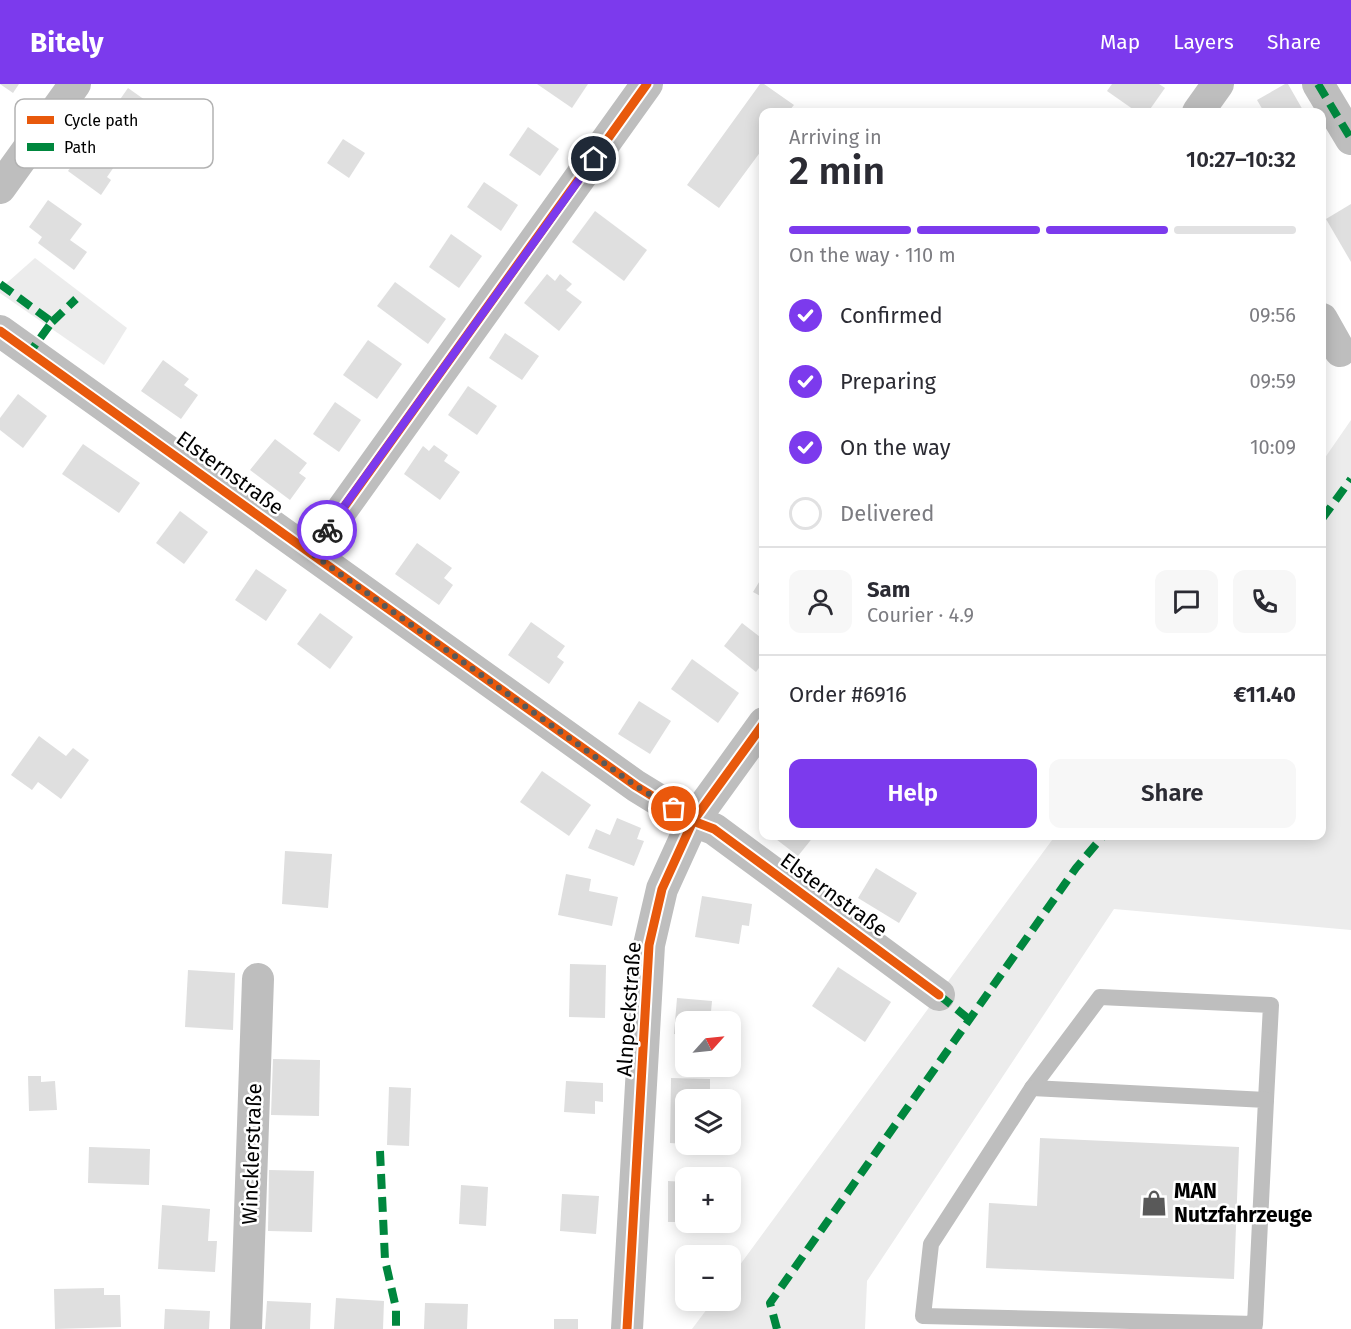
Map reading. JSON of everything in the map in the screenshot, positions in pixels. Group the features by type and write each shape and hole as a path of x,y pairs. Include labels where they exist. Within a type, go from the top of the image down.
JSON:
{"street":[{"path":"64,99 75,84"},
{"path":"311,553 648,84"},
{"path":"1202,108 1218,84"},
{"path":"1318,84 1351,139"},
{"path":"0,188 15,167"},
{"path":"1326,326 1340,351"},
{"name":"Elsternstraße","path":"0,330 636,786 693,821 714,829 939,995"},
{"name":"Alnpeckstraße","path":"627,1329 649,945 662,889 693,821 759,730"},
{"name":"Wincklerstraße","path":"246,1329 258,979"}],"lane":[{"path":"1100,997 1271,1005 1254,1327 924,1316 931,1244 1032,1088 1100,997"},
{"path":"1032,1088 1266,1100"}],"shaded area":[{"path":"35,258 127,328 104,365 0,293 0,289"},
{"path":"1351,420 1351,930 1114,909 867,1281 865,1329 692,1329 706,1311 741,1311 741,1263 1052,840 1326,840 1326,456"}],"building":[{"path":"0,84 19,84 13,93"},
{"path":"537,84 588,84 572,108"},
{"path":"760,84 764,84 794,105 791,108 759,108 759,154 719,208 687,185"},
{"path":"1112,84 1159,84 1165,88 1151,108 1131,108 1107,91"},
{"path":"1288,84 1302,108 1262,108 1257,100"},
{"path":"128,88 144,99 120,99"},
{"path":"528,127 559,149 540,176 509,155"},
{"path":"343,139 365,153 349,178 327,163"},
{"path":"70,168 113,168 107,177 111,180 101,195 68,171"},
{"path":"484,182 518,205 501,231 467,207"},
{"path":"48,200 82,224 70,240 87,252 74,270 38,243 42,237 29,227"},
{"path":"1351,204 1351,262 1326,219"},
{"path":"595,211 647,250 624,281 572,242"},
{"path":"451,234 482,256 459,288 429,267"},
{"path":"547,274 555,281 560,274 572,284 566,290 582,302 559,331 524,303"},
{"path":"395,282 446,319 428,344 377,306"},
{"path":"505,333 539,356 522,380 489,358"},
{"path":"368,340 402,364 377,399 343,375"},
{"path":"163,360 189,379 184,385 198,395 181,419 141,391"},
{"path":"468,386 497,406 477,435 448,415"},
{"path":"18,394 47,416 23,448 0,430 0,418"},
{"path":"335,402 361,420 339,452 313,434"},
{"path":"275,439 307,463 299,473 306,478 290,500 250,470"},
{"path":"83,444 140,483 119,513 62,474"},
{"path":"434,445 448,455 444,461 460,472 440,500 404,474 423,446 429,451"},
{"path":"180,511 208,532 184,564 156,543"},
{"path":"417,543 452,568 444,578 453,585 439,605 395,574"},
{"path":"256,569 287,590 266,621 235,600"},
{"path":"759,582 759,595 753,592"},
{"path":"320,613 353,637 330,669 297,644"},
{"path":"531,622 565,646 557,657 564,662 549,684 508,655"},
{"path":"742,623 759,636 759,668 756,672 724,646"},
{"path":"692,659 739,693 718,723 671,689"},
{"path":"639,701 671,721 650,754 618,734"},
{"path":"39,736 66,756 73,748 89,760 61,799 38,782 32,790 11,775"},
{"path":"542,771 591,805 569,836 520,802"},
{"path":"617,818 641,828 637,839 644,841 634,866 588,848 596,829 610,835"},
{"path":"777,840 811,840 798,856"},
{"path":"285,851 332,854 328,908 282,904"},
{"path":"876,868 917,893 899,923 858,898"},
{"path":"566,874 591,879 589,891 618,897 612,926 558,915"},
{"path":"702,896 752,904 749,926 742,925 739,944 695,937"},
{"path":"570,964 606,965 605,1018 569,1017"},
{"path":"838,967 891,1002 865,1042 812,1006"},
{"path":"188,970 235,973 233,1030 185,1027"},
{"path":"677,998 712,1001 711,1011 676,1011"},
{"path":"273,1059 320,1060 319,1116 271,1115"},
{"path":"28,1076 41,1076 41,1082 55,1081 57,1110 29,1111"},
{"path":"671,1078 710,1079 710,1089 675,1089 675,1143 670,1143"},
{"path":"566,1081 603,1083 603,1102 595,1101 595,1114 564,1112"},
{"path":"389,1087 411,1088 409,1146 387,1145"},
{"path":"1040,1138 1239,1147 1234,1279 986,1268 989,1203 1037,1206"},
{"path":"89,1147 150,1149 149,1185 88,1183"},
{"path":"269,1170 314,1171 312,1232 268,1231"},
{"path":"668,1181 675,1181 675,1222 668,1222"},
{"path":"461,1185 488,1187 486,1226 459,1224"},
{"path":"562,1194 599,1196 596,1234 560,1231"},
{"path":"162,1205 210,1209 208,1241 217,1241 215,1272 158,1269"},
{"path":"104,1288 104,1295 120,1295 121,1327 55,1329 54,1289"},
{"path":"336,1298 384,1301 383,1329 334,1329"},
{"path":"267,1301 311,1303 310,1329 265,1329"},
{"path":"425,1303 468,1304 467,1329 424,1329"},
{"path":"165,1309 210,1311 209,1329 164,1329"},
{"path":"554,1319 578,1319 578,1329 554,1329"}],"marked path":[{"path":"1318,84 1351,139"},
{"path":"0,284 52,322 30,352"},
{"path":"52,322 76,299"},
{"path":"1326,513 1351,479"},
{"path":"777,1329 770,1303 1076,868 1100,840"},
{"path":"939,995 970,1020"},
{"path":"380,1151 385,1260 396,1308 396,1329"}],"cycle path":[{"path":"311,553 647,84"},
{"path":"0,331 636,786 693,821 714,829 939,995"},
{"path":"627,1329 649,945 662,889 693,821 759,730"}],"way so far":[{"path":"327,530 311,553 636,786 674,809"}],"place":[{"name":"MAN Nutzfahrzeuge","path":"1154,1203"}],"route":[{"path":"327,530 594,159"}]}
